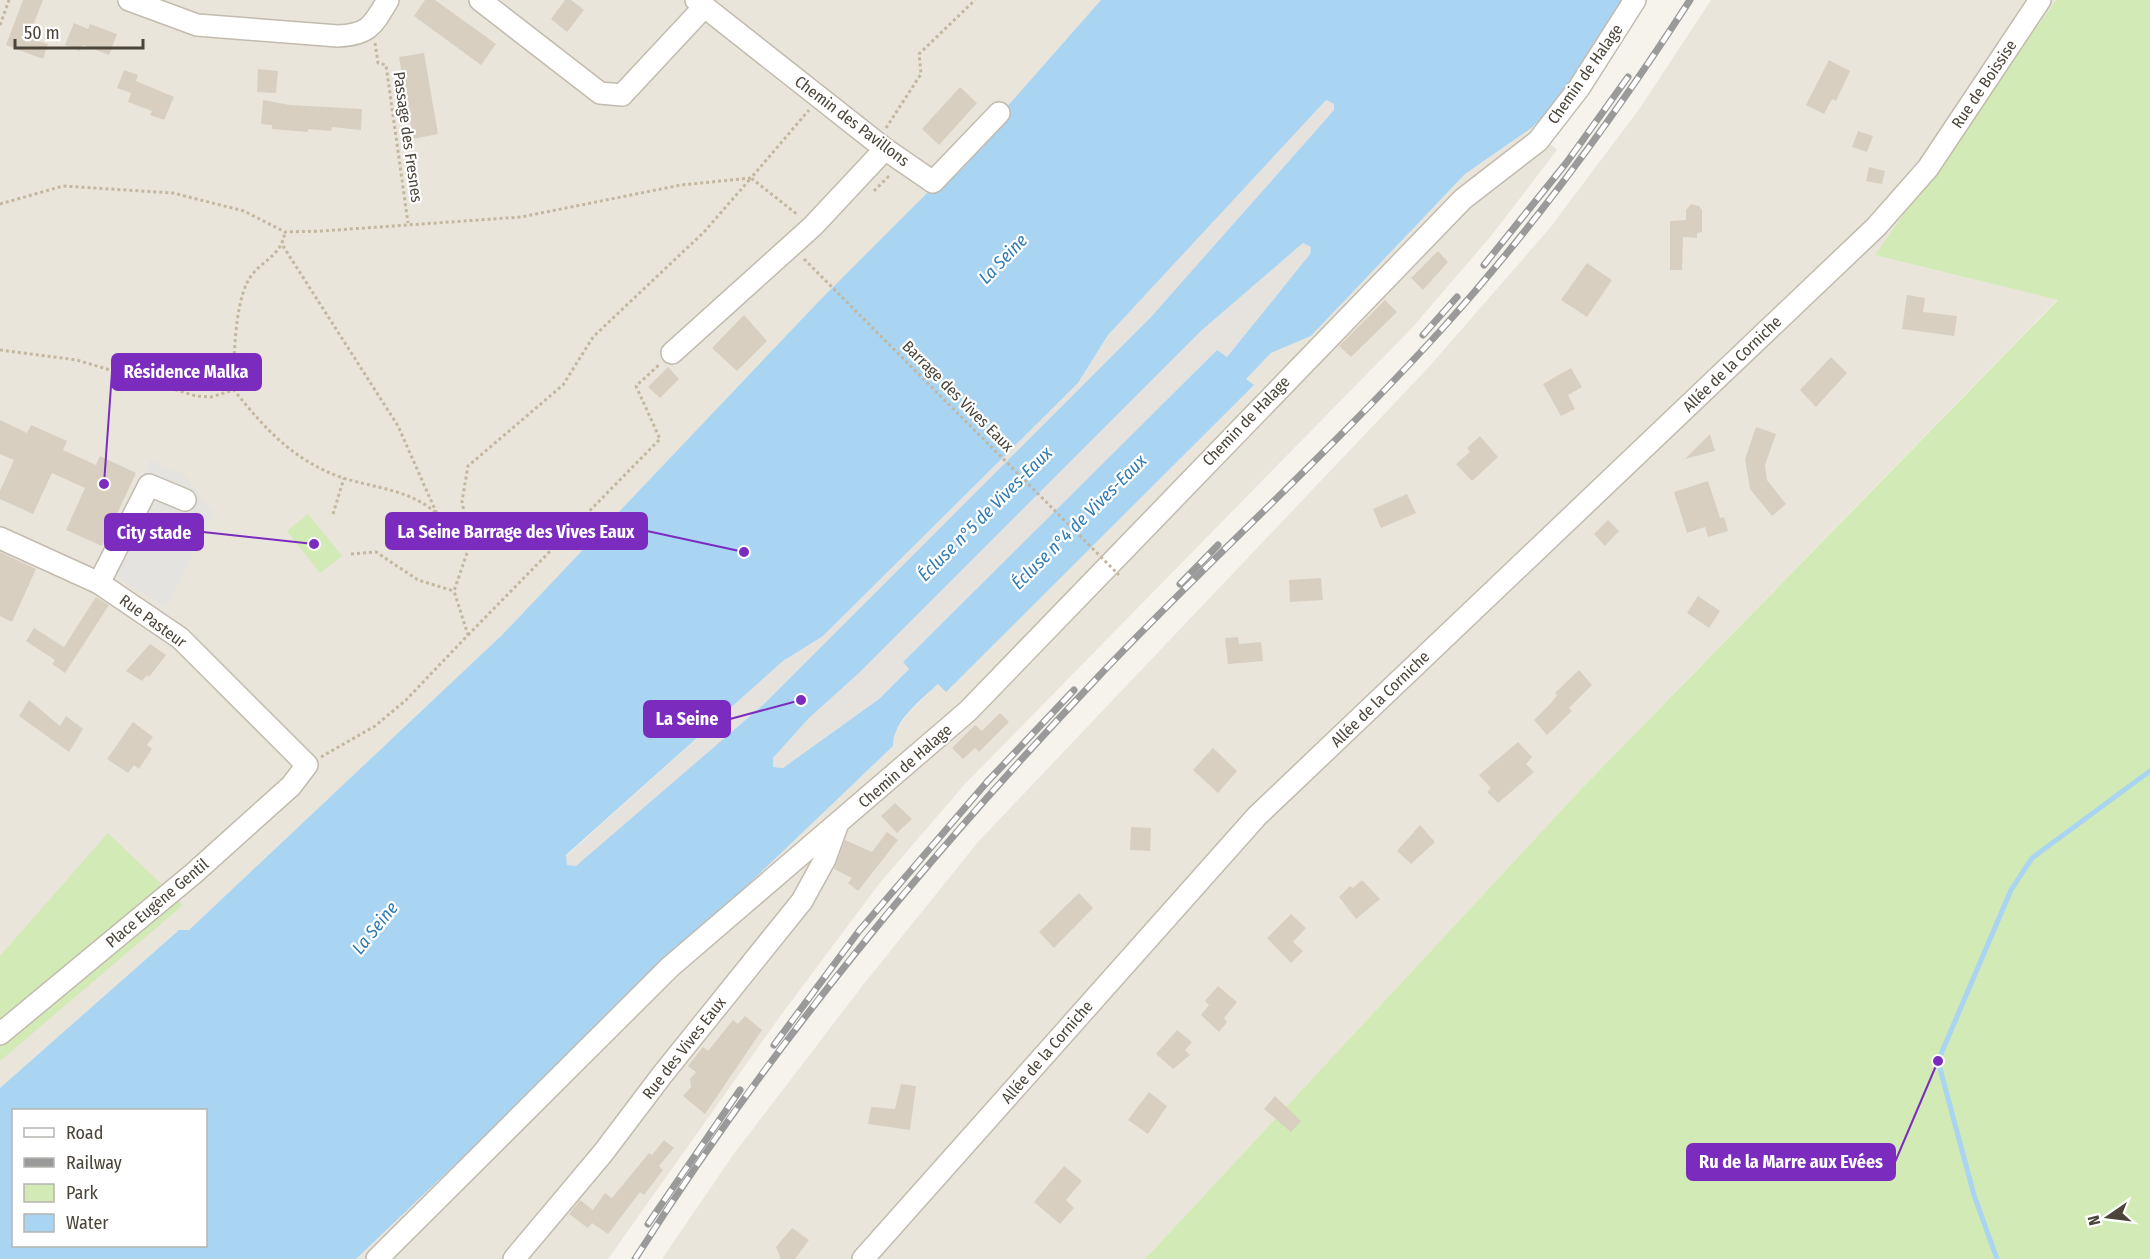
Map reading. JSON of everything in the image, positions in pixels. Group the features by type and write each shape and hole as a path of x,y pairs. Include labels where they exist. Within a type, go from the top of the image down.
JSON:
{"street":[{"path":"129,0 197,25 338,36 357,35 373,25 388,0"},
{"path":"480,0 600,93 622,95 700,3"},
{"name":"Chemin de Halage","path":"377,1259 670,967 837,826 968,711 1463,199 1538,141 1579,88 1635,0"},
{"name":"Rue de Boissise","path":"1928,168 2040,0"},
{"name":"Chemin des Pavillons","path":"700,3 881,145 933,182 999,113"},
{"path":"672,353 813,226 881,145"},
{"name":"Allée de la Corniche","path":"863,1259 1257,816 1876,227 1928,168"},
{"path":"99,584 149,484 185,500"},
{"name":"Rue Pasteur","path":"0,538 99,584 180,638 307,765"},
{"name":"Place Eugène Gentil","path":"0,1034 193,874 291,786 307,765"},
{"name":"Rue des Vives Eaux","path":"514,1259 603,1153 662,1075 802,901 825,859 837,826"}],"path":[{"path":"0,25 9,0"},
{"path":"881,145 921,74 919,54 975,0"},
{"name":"Passage des Fresnes","path":"373,25 378,63 386,65 408,223"},
{"path":"468,635 454,591 470,544 462,501 468,466 563,385 592,337 704,232 820,97"},
{"path":"0,204 63,186 173,193 244,212 285,232 521,217 681,185 751,178 813,226"},
{"path":"285,232 283,246 247,283 237,330 234,390 265,429 284,446 308,462 344,478 375,485 427,504 470,544"},
{"path":"283,246 398,426 438,514"},
{"name":"Barrage des Vives Eaux","path":"804,259 1119,575"},
{"path":"0,350 77,360 196,396 211,397 234,390"},
{"path":"307,765 375,726 406,700 660,439 636,386 672,353"},
{"path":"333,514 344,478"},
{"path":"351,554 376,552 418,580 454,591"}],"shaded area":[{"path":"0,0 1101,0 961,159 819,301 502,635 189,930 179,930 0,1088"},
{"path":"1711,0 2056,0 1876,255 2058,299 1584,786 1145,1259 662,1259 733,1155 863,985 978,842 1427,369 1549,229 1640,108"},
{"path":"1325,100 1334,104 1334,110 1151,317 764,704 576,867 567,865 566,856 783,661 823,636 1078,383 1108,335"},
{"path":"1533,127 1557,150 1491,236 1411,329 965,784 879,884 781,1015 608,1259 356,1259 893,746 892,736 909,712 939,683 946,691 1253,385 1246,379 1271,353 1311,336 1465,174"},
{"path":"1303,243 1311,247 1310,254 1227,357 1217,350 903,662 909,669 879,699 783,768 773,767 773,758 809,718 859,673 1202,330"},
{"path":"150,460 184,474 214,512 166,608 101,567"}],"green space":[{"path":"2056,0 2150,0 2150,1259 1145,1259 1584,786 2058,300 1875,255"},
{"path":"308,514 342,556 320,573 287,531"},
{"path":"108,833 183,905 0,1061 0,956"}],"water":[{"path":"1101,0 1622,0 1576,80 1533,127 1465,174 1311,336 1271,353 1246,379 1254,385 946,692 938,684 916,704 897,728 893,746 356,1259 0,1259 0,1088 179,930 189,930 502,635 819,301 961,159","holes":["1326,100 1334,104 1334,110 1151,317 764,704 576,866 567,865 566,855 783,661 823,636 1078,383 1108,335","1303,243 1311,247 1310,254 1227,357 1217,350 903,662 909,669 879,699 783,768 773,767 773,758 809,718 859,673 1202,330"]}],"building":[{"path":"23,0 43,0 32,28 38,41 48,44 43,59 6,45"},
{"path":"425,0 435,0 496,44 481,65 414,16"},
{"path":"565,0 571,0 584,10 567,32 551,19"},
{"path":"74,23 88,29 90,24 117,34 109,55 83,45 80,51 65,45"},
{"path":"424,53 438,134 413,139 399,57"},
{"path":"1829,60 1850,71 1836,101 1832,99 1824,114 1806,105"},
{"path":"258,69 278,71 276,93 257,92"},
{"path":"124,70 138,75 136,81 174,97 164,120 150,115 152,111 128,102 131,93 117,88"},
{"path":"960,87 977,103 939,145 922,129"},
{"path":"263,100 290,105 362,109 361,130 332,127 331,131 308,129 308,132 272,129 272,125 261,124"},
{"path":"1858,131 1873,136 1867,152 1852,147"},
{"path":"1869,167 1885,171 1882,184 1866,181"},
{"path":"1691,204 1699,206 1702,210 1702,232 1697,233 1697,238 1683,237 1682,270 1670,270 1670,221 1686,220 1686,210"},
{"path":"1438,251 1448,262 1423,290 1411,278"},
{"path":"1587,263 1612,280 1587,317 1561,300"},
{"path":"1907,295 1925,298 1923,312 1957,316 1954,336 1902,329"},
{"path":"1385,300 1397,312 1351,357 1339,346"},
{"path":"744,315 767,341 737,371 712,348"},
{"path":"1831,357 1847,373 1816,407 1800,390"},
{"path":"668,367 679,379 660,398 648,387"},
{"path":"1571,368 1582,387 1568,395 1575,409 1561,416 1543,384"},
{"path":"0,420 27,433 31,425 67,441 63,450 96,465 100,456 136,473 102,546 66,530 85,488 52,473 33,514 0,499 0,491 14,460 0,454"},
{"path":"1756,427 1776,434 1765,465 1767,480 1786,504 1772,516 1750,489 1745,459"},
{"path":"1710,434 1715,451 1685,459"},
{"path":"1480,436 1498,457 1472,481 1456,464 1470,452 1467,448"},
{"path":"1708,481 1720,518 1724,517 1728,531 1708,537 1705,527 1687,533 1674,492"},
{"path":"1407,494 1416,513 1381,528 1373,509"},
{"path":"1608,520 1619,531 1605,546 1594,534"},
{"path":"0,552 36,569 12,622 0,616"},
{"path":"1321,578 1323,600 1290,602 1289,580"},
{"path":"1698,596 1720,611 1709,628 1687,613"},
{"path":"96,597 109,605 65,673 52,664 55,660 26,641 34,628 64,647"},
{"path":"1238,637 1239,644 1261,642 1263,661 1228,664 1225,638"},
{"path":"150,644 166,655 149,677 147,675 142,681 126,671"},
{"path":"1579,670 1592,685 1569,708 1572,711 1547,735 1534,720 1552,702 1557,695 1555,693"},
{"path":"29,700 60,726 66,716 83,729 69,752 19,716"},
{"path":"1000,713 1009,722 979,752 975,748 963,759 952,748 975,725 982,731"},
{"path":"133,722 153,737 147,745 152,749 139,769 134,765 128,773 107,759"},
{"path":"1518,742 1532,757 1526,764 1534,772 1498,803 1487,792 1491,788 1479,775"},
{"path":"1213,748 1237,771 1218,793 1193,770"},
{"path":"895,803 912,819 897,833 881,816"},
{"path":"1420,825 1435,842 1411,864 1397,851"},
{"path":"1131,827 1151,828 1150,851 1130,850"},
{"path":"887,832 898,840 858,891 848,883 852,878 834,869 845,840 872,852"},
{"path":"1362,880 1380,899 1356,919 1339,897 1350,886 1353,888"},
{"path":"1079,893 1093,908 1054,948 1039,932"},
{"path":"1291,914 1306,928 1293,942 1303,951 1291,963 1267,938"},
{"path":"1218,986 1237,1002 1224,1018 1227,1022 1219,1032 1201,1015 1209,1005 1205,1001"},
{"path":"745,1016 762,1030 705,1114 683,1096 691,1087 690,1079 696,1072 688,1066 703,1047 708,1051 733,1020 738,1024"},
{"path":"1177,1030 1192,1042 1185,1050 1190,1055 1173,1069 1156,1054"},
{"path":"901,1084 916,1086 910,1130 868,1124 871,1107 895,1109"},
{"path":"1149,1092 1167,1106 1148,1134 1128,1120"},
{"path":"1275,1096 1301,1121 1291,1132 1264,1109"},
{"path":"664,1140 674,1148 659,1166 663,1170 644,1195 640,1192 608,1234 592,1223 588,1228 569,1214 580,1200 593,1210 605,1193 612,1198 649,1153 652,1155"},
{"path":"1064,1166 1082,1181 1066,1200 1074,1208 1060,1224 1034,1202"},
{"path":"792,1228 809,1240 795,1259 781,1259 776,1247"}],"waterway":[{"path":"1997,1259 1974,1195 1938,1061 2011,890 2032,858 2150,771"}],"railway":[{"path":"635,1259 739,1105 852,957 911,885 1034,745 1140,633 1400,375 1441,330 1509,251 1572,170 1633,86 1690,0"},
{"path":"1484,265 1567,162 1628,77"},
{"path":"1423,335 1457,297"},
{"path":"1180,584 1218,545"},
{"path":"774,1045 859,931 987,782 1074,690"},
{"path":"648,1224 740,1090"}],"place":[{"name":"Résidence Malka","path":"104,484"},
{"name":"City stade","path":"314,544"},
{"name":"La Seine Barrage des Vives Eaux","path":"744,552"},
{"name":"La Seine","path":"801,700"},
{"name":"Ru de la Marre aux Evées","path":"1938,1061"}],"water label":[{"name":"Écluse n°5 de Vives-Eaux","path":"985,514"},
{"name":"Écluse n°4 de Vives-Eaux","path":"1079,522"}]}
